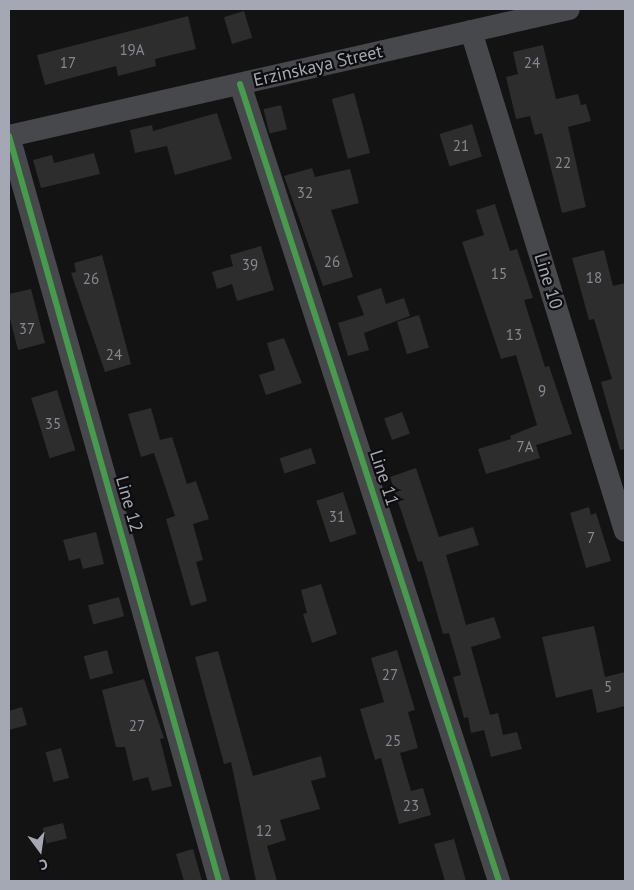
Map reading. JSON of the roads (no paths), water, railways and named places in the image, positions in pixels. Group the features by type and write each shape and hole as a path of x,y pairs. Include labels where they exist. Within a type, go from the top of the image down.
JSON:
{"street":[{"name":"Erzinskaya Street","path":"9,136 569,9"},
{"name":"Line 10","path":"471,31 625,531"},
{"name":"Line 11","path":"240,84 499,881"},
{"name":"Line 12","path":"9,136 219,881"}]}
